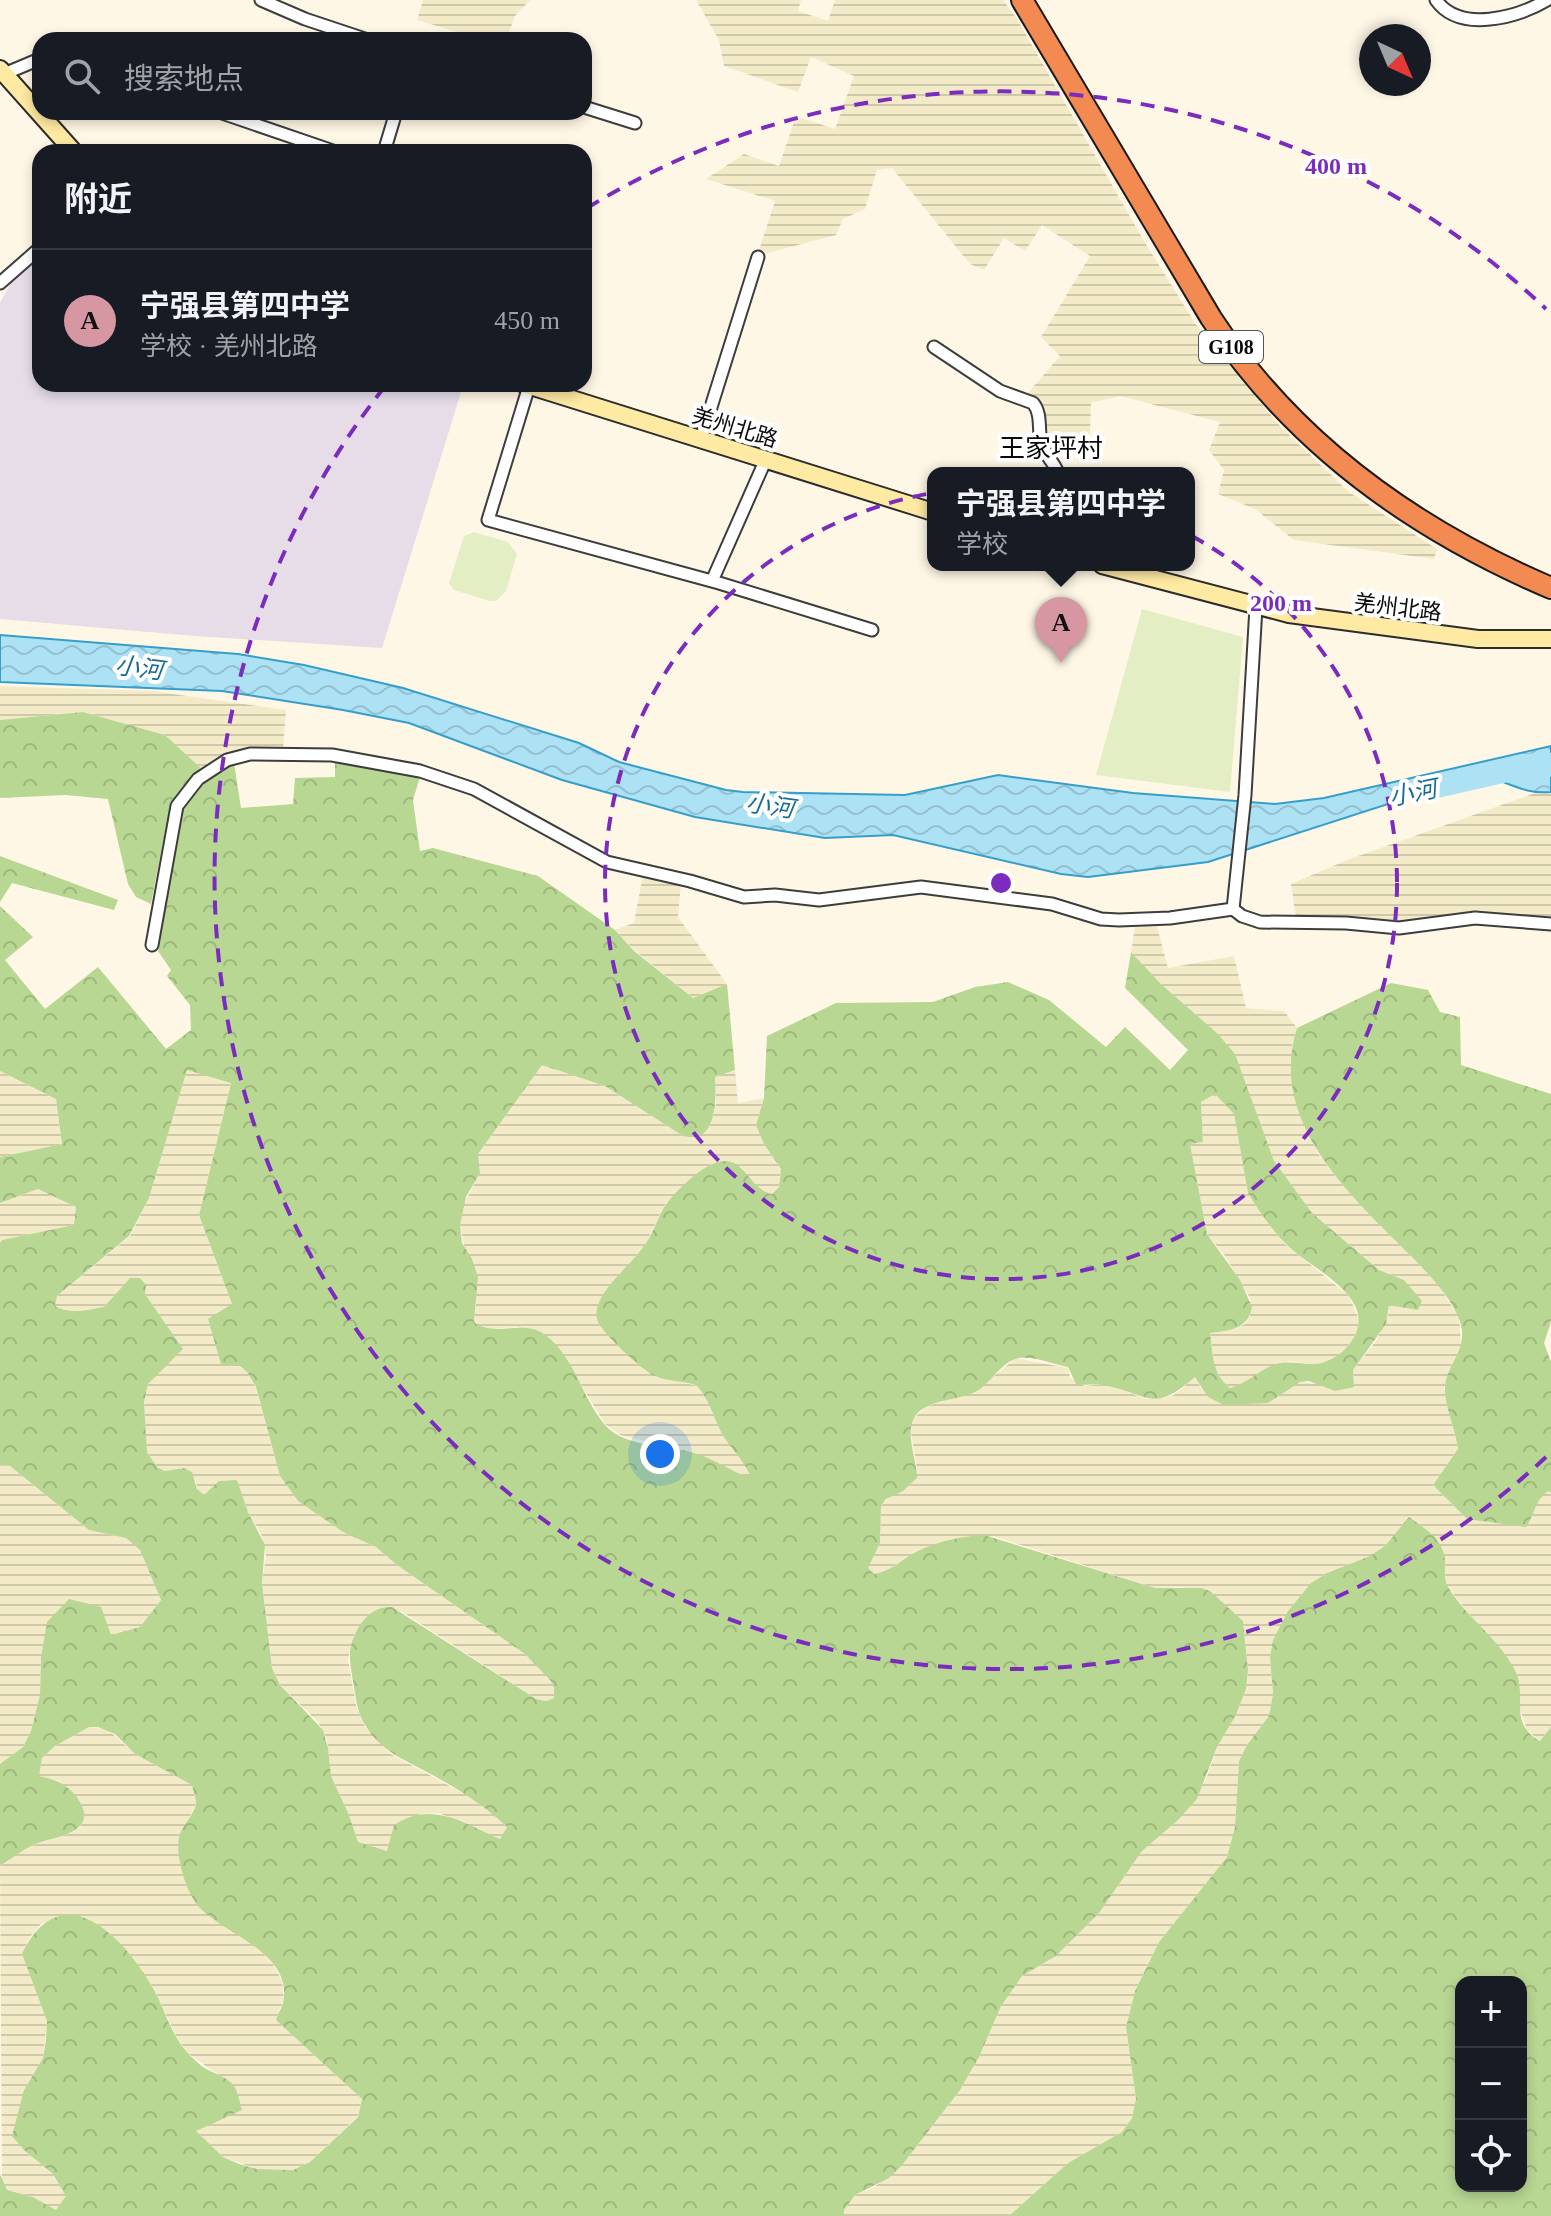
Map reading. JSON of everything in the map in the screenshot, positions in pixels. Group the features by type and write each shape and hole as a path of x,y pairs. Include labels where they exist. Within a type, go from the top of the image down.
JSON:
{"highway":[{"name":"G108","path":"1022,0 1204,308 1241,360 1285,411 1325,450 1407,512 1465,549 1551,588"}],"main road":[{"path":"2,71 32,105"},
{"path":"46,120 67,144"},
{"name":"羌州北路","path":"549,392 927,510"},
{"name":"羌州北路","path":"1124,571 1256,607 1331,620 1464,637 1551,639"}],"street":[{"path":"261,0 344,32"},
{"path":"1436,0 1439,5 1462,17 1482,19 1512,16 1547,0"},
{"path":"2,71 32,62"},
{"path":"592,110 635,123"},
{"path":"242,120 313,144"},
{"path":"386,144 394,120"},
{"path":"0,283 32,255"},
{"path":"701,439 758,257"},
{"path":"934,347 1000,391 1037,406 1042,448 1056,467"},
{"path":"524,392 488,520 712,581 872,630"},
{"path":"712,581 766,459"},
{"path":"1233,909 1245,795 1256,607"},
{"path":"152,945 177,806 198,779 227,760 250,754 332,755 420,771 474,789 607,862 744,897 775,895 819,900 921,887 1052,904 1101,919 1170,918 1233,909 1242,916 1260,922 1346,923 1399,928 1475,918 1551,924"}],"shaded area":[{"path":"423,0 530,0 515,16 509,32 457,32 417,20"},
{"path":"696,0 801,0 798,11 828,21 835,0 1003,0 1195,323 1280,426 1349,492 1437,549 1434,559 1294,540 1255,509 1218,494 1224,470 1209,450 1220,422 1120,396 1091,403 1090,434 1052,446 1044,435 1043,407 1027,394 1060,356 1041,337 1090,256 1042,225 1025,251 1004,238 984,270 970,264 892,168 877,170 865,209 843,219 836,235 758,253 775,201 706,179 744,154 779,166 796,116 835,129 854,76 811,57 798,92 724,66 719,40"},
{"path":"32,261 32,392 461,392 382,648 0,619 0,303 13,279"},
{"path":"0,686 152,691 286,710 283,751 203,770 165,735 83,712 0,720"},
{"path":"1551,792 1551,920 1401,925 1296,919 1291,884 1347,860 1535,793"},
{"path":"643,874 681,884 678,917 727,984 693,998 634,950 615,930 634,923"},
{"path":"1156,923 1168,968 1234,956 1246,1008 1284,1011 1297,1028 1292,1046 1292,1083 1296,1101 1317,1152 1339,1181 1438,1284 1459,1318 1461,1345 1444,1388 1458,1449 1433,1485 1467,1519 1531,1519 1536,1501 1548,1491 1551,1493 1551,1727 1540,1741 1527,1730 1518,1703 1519,1684 1512,1667 1446,1585 1443,1548 1409,1518 1385,1546 1312,1583 1288,1611 1270,1658 1273,1694 1269,1716 1239,1761 1235,1827 1227,1857 1159,1942 1135,1991 1126,2027 1136,2100 1132,2118 1122,2132 1068,2163 1009,2216 844,2216 844,2210 855,2195 873,2188 903,2164 960,2090 1010,1990 1022,1976 1056,1956 1099,1913 1142,1851 1205,1782 1217,1747 1236,1715 1246,1689 1248,1671 1243,1621 1183,1587 1155,1588 993,1536 914,1553 883,1573 874,1574 867,1568 880,1543 881,1506 893,1493 910,1485 917,1469 910,1427 913,1419 927,1406 973,1393 1016,1358 1068,1368 1070,1377 1085,1386 1104,1384 1147,1399 1174,1395 1195,1377 1202,1389 1268,1403 1299,1382 1354,1387 1353,1370 1376,1341 1388,1316 1389,1304 1418,1309 1404,1280 1379,1270 1312,1213 1278,1169 1217,1033 1161,984 1131,952 1135,926"},
{"path":"542,1065 605,1086 683,1136 692,1138 708,1129 712,1121 716,1103 715,1077 735,1070 738,1103 764,1098 756,1125 764,1144 781,1169 779,1187 772,1194 763,1192 744,1173 712,1164 690,1180 664,1206 644,1247 608,1288 602,1329 651,1374 697,1386 707,1400 722,1434 742,1457 751,1475 742,1475 691,1452 620,1435 605,1424 562,1354 518,1327 481,1328 474,1322 476,1304 460,1225 463,1206 480,1173 478,1154"},
{"path":"187,1070 231,1082 199,1215 232,1304 239,1366 247,1372 256,1388 280,1476 298,1501 343,1532 376,1547 525,1654 554,1688 554,1698 546,1701 536,1699 401,1611 356,1631 352,1640 348,1659 356,1705 365,1727 391,1754 472,1798 494,1815 507,1827 500,1840 439,1813 420,1814 387,1851 358,1842 331,1776 327,1739 318,1722 280,1685 272,1668 262,1583 266,1555 262,1536 248,1512 237,1480 204,1496 197,1489 196,1480 184,1468 166,1471 157,1467 147,1452 144,1402 148,1384 182,1348 145,1294 130,1279 104,1307 72,1312 55,1306 56,1297 130,1236 149,1198"},
{"path":"0,1071 56,1099 62,1144 0,1157"},
{"path":"1215,1094 1234,1114 1248,1193 1253,1201 1285,1244 1349,1296 1360,1322 1353,1339 1341,1354 1318,1365 1290,1361 1272,1366 1239,1386 1230,1388 1214,1366 1210,1333 1245,1324 1250,1316 1250,1298 1225,1256 1207,1234 1190,1144 1203,1142 1201,1102"},
{"path":"38,1189 76,1207 74,1225 2,1240 0,1243 0,1203"},
{"path":"0,1465 10,1466 89,1530 126,1538 140,1550 161,1600 140,1627 41,1658 40,1695 31,1731 23,1747 0,1764"},
{"path":"89,1727 107,1729 135,1754 192,1785 196,1804 179,1837 273,1964 282,1981 284,1999 276,2020 362,2099 358,2116 310,2162 293,2170 257,2169 223,2157 196,2131 234,2086 189,2054 178,2040 154,1989 133,1958 107,1931 58,1916 41,1924 22,1954 47,2021 43,2058 24,2090 24,2150 53,2174 67,2196 57,2211 33,2197 7,2190 2,2183 0,1866 30,1846 74,1832 81,1826 59,1781 38,1776 42,1758 55,1746"}],"green space":[{"path":"474,532 508,542 517,554 506,591 496,601 454,590 449,583 464,536"},
{"path":"1142,609 1243,637 1230,792 1096,775"},
{"path":"83,712 165,735 203,770 174,802 166,826 151,904 136,897 128,884 108,799 65,795 0,798 0,720"},
{"path":"335,762 420,777 413,800 420,851 433,848 538,876 615,930 634,951 693,998 727,984 735,1070 715,1077 715,1108 709,1127 703,1134 683,1136 605,1086 542,1065 478,1154 480,1173 466,1197 460,1225 462,1243 478,1277 474,1322 491,1329 527,1328 544,1334 563,1353 605,1425 624,1438 697,1454 742,1475 750,1475 721,1432 697,1386 649,1373 607,1335 598,1322 597,1312 604,1293 646,1243 667,1203 699,1172 716,1162 731,1162 765,1191 772,1194 779,1187 781,1169 764,1144 756,1125 764,1098 767,1036 836,1003 933,1002 975,987 1008,982 1049,1000 1106,1047 1125,1027 1170,1070 1188,1050 1125,988 1131,952 1235,1054 1274,1161 1312,1213 1379,1270 1404,1280 1422,1301 1418,1310 1389,1305 1386,1324 1353,1370 1354,1387 1335,1391 1309,1381 1300,1382 1268,1403 1224,1405 1208,1397 1195,1377 1170,1395 1153,1399 1104,1385 1076,1384 1068,1367 1019,1358 1007,1363 975,1392 933,1404 914,1418 911,1439 917,1478 903,1491 886,1499 881,1506 880,1543 868,1568 874,1574 931,1546 957,1538 984,1535 1155,1588 1201,1588 1210,1591 1243,1621 1248,1670 1246,1689 1236,1715 1217,1747 1197,1799 1142,1851 1099,1913 1056,1956 1022,1976 1001,2006 979,2057 960,2090 903,2164 889,2178 855,2195 844,2210 844,2216 0,2216 0,2174 7,2190 33,2197 56,2210 66,2196 53,2174 12,2136 24,2090 43,2058 46,2040 47,2021 22,1954 38,1930 55,1917 74,1915 92,1921 110,1934 142,1970 183,2047 203,2067 234,2086 242,2110 196,2131 223,2157 257,2169 293,2170 310,2162 358,2117 362,2099 276,2020 284,1997 283,1981 276,1967 252,1945 210,1917 190,1893 180,1863 178,1845 196,1804 192,1785 135,1754 115,1734 89,1727 55,1746 42,1758 39,1776 72,1791 80,1802 83,1821 78,1828 33,1845 0,1866 0,1764 23,1747 31,1731 40,1695 41,1658 47,1622 69,1599 101,1607 111,1635 140,1627 161,1600 140,1550 126,1538 89,1530 10,1466 0,1465 0,1243 2,1240 74,1225 76,1207 38,1189 0,1203 0,1157 62,1144 56,1099 0,1071 0,906 33,937 5,960 45,1009 98,967 166,1049 191,1030 190,1005 167,976 171,970 158,951 181,813 192,792 214,771 234,763 241,808 293,804 295,778 335,777","holes":["187,1070 231,1083 199,1215 232,1304 208,1319 221,1364 240,1366 256,1387 280,1476 298,1501 343,1532 376,1547 525,1654 554,1688 554,1698 546,1701 536,1699 392,1607 370,1614 352,1640 350,1663 357,1706 373,1736 393,1754 458,1790 488,1811 507,1827 500,1839 448,1817 422,1814 394,1825 387,1851 358,1842 331,1776 323,1730 280,1685 272,1668 262,1583 265,1545 248,1512 237,1480 219,1481 204,1495 197,1489 192,1472 184,1468 165,1471 157,1467 147,1452 144,1402 148,1384 183,1349 145,1294 146,1285 140,1278 130,1278 104,1307 73,1311 55,1306 57,1296 129,1236 149,1198","1215,1094 1234,1114 1248,1193 1284,1242 1348,1295 1356,1308 1359,1322 1349,1345 1331,1359 1314,1364 1273,1365 1230,1388 1217,1370 1210,1333 1242,1325 1252,1307 1240,1280 1207,1234 1190,1144 1203,1142 1201,1102"]},
{"path":"0,856 118,900 114,910 12,883 0,902"},
{"path":"1391,983 1428,990 1440,1012 1460,1017 1461,1065 1551,1094 1551,1322 1544,1343 1551,1362 1551,1493 1548,1491 1540,1500 1526,1527 1467,1519 1433,1485 1458,1449 1445,1389 1462,1339 1459,1319 1438,1285 1341,1183 1304,1126 1294,1095 1291,1063 1297,1028"},
{"path":"1409,1517 1433,1536 1442,1548 1448,1587 1504,1652 1517,1675 1521,1719 1525,1727 1540,1741 1551,1727 1551,2216 1009,2216 1068,2163 1122,2132 1132,2118 1136,2099 1126,2027 1135,1991 1159,1942 1227,1857 1235,1827 1239,1761 1269,1716 1273,1694 1270,1658 1273,1640 1288,1611 1311,1583 1327,1573 1370,1556 1385,1546"}],"water":[{"path":"0,635 238,654 304,665 403,688 579,743 619,762 743,792 905,795 998,775 1133,793 1275,804 1324,798 1551,746 1551,792 1522,789 1478,775 1208,862 1088,877 1061,874 893,835 825,838 695,817 562,780 409,723 343,710 222,691 0,682"}],"waterway":[{"name":"小河","path":"1432,787 1525,766 1551,765"}],"place":[{"name":"宁强县第四中学","path":"1061,663"}],"district":[{"name":"王家坪村","path":"1051,448"}]}
